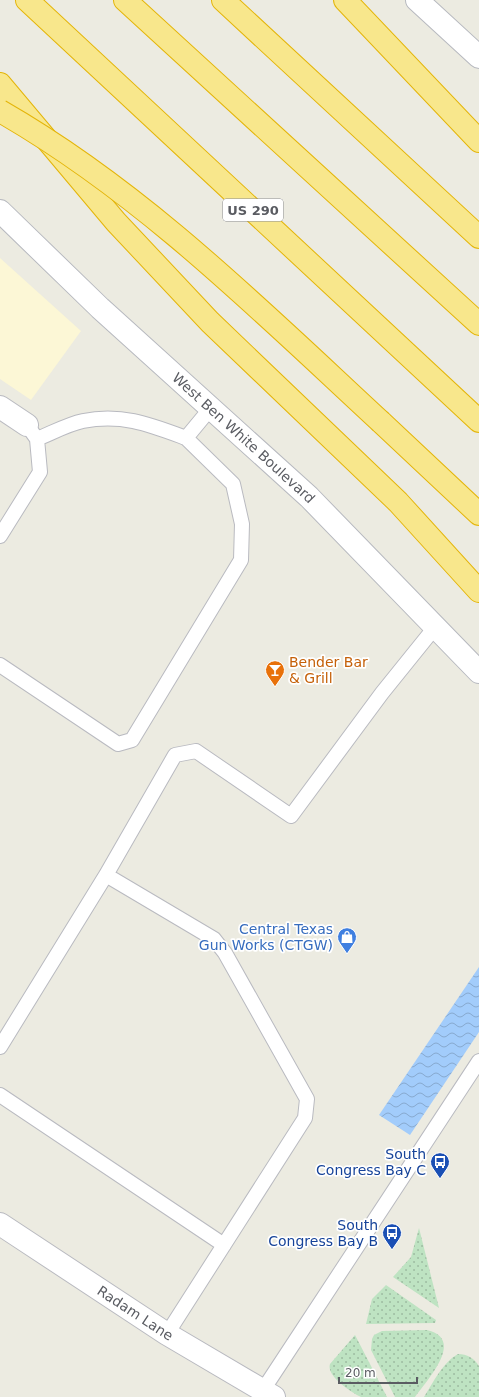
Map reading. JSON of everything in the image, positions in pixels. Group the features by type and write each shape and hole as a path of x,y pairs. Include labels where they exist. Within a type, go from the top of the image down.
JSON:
{"highway":[{"name":"US 290","path":"27,0 479,421"},
{"path":"125,0 479,324"},
{"path":"223,0 479,237"},
{"path":"345,0 479,141"},
{"path":"0,84 116,222 210,322 398,502 479,592"},
{"path":"0,111 108,181 214,267 479,514"}],"main road":[{"path":"416,0 478,52"},
{"name":"West Ben White Boulevard","path":"0,211 100,308 309,497 436,626 479,672"},
{"path":"0,407 32,432"},
{"name":"Radam Lane","path":"0,1224 167,1334 268,1393"}],"lane":[{"path":"186,438 210,409"},
{"path":"0,536 40,472 32,432 82,421 107,418 141,421 186,438 233,484 242,524 241,560 132,740 118,744 0,665"},
{"path":"0,1047 106,875 175,755 196,751 291,816 382,693 436,626"},
{"path":"106,875 214,939 229,960 307,1100 305,1118 167,1334"},
{"path":"268,1393 479,1061"},
{"path":"0,1095 224,1245"}],"shaded area":[{"path":"0,258 81,331 31,400 0,379"}],"green space":[{"path":"419,1228 439,1308 393,1277 411,1257"},
{"path":"386,1285 436,1320 435,1323 366,1324 372,1299"},
{"path":"427,1330 438,1335 443,1342 444,1351 440,1360 415,1397 395,1397 371,1350 372,1339 374,1335 382,1331"},
{"path":"355,1335 387,1397 361,1397 340,1383 332,1374 330,1364"},
{"path":"458,1354 470,1357 479,1366 479,1397 424,1397 443,1367"}],"water":[{"path":"479,967 479,1032 410,1135 379,1115"}],"place":[{"name":"Bender Bar & Grill","path":"275,687"},
{"name":"Central Texas Gun Works (CTGW)","path":"347,954"},
{"name":"South Congress Bay C","path":"440,1179"},
{"name":"South Congress Bay B","path":"392,1250"}]}
